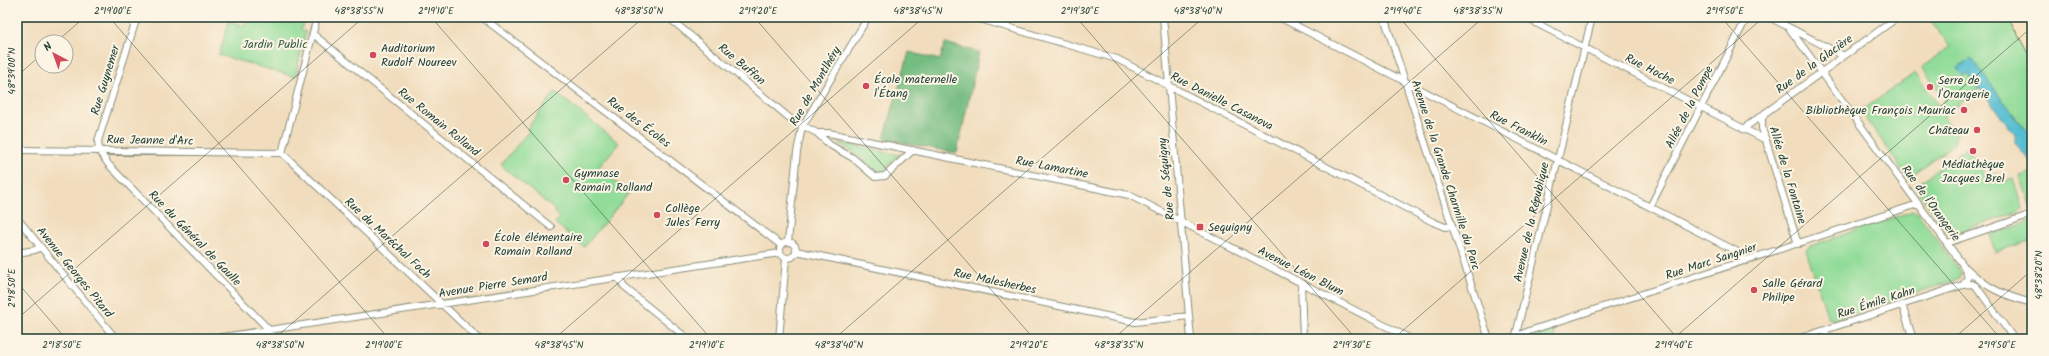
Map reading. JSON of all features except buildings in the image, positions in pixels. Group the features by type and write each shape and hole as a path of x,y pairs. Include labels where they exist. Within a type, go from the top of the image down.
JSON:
{"main road":[{"path":"2014,17 2032,50"},
{"path":"2022,17 2032,34"}],"street":[{"name":"Rue Guynemer","path":"99,151 98,140 137,17"},
{"path":"282,153 317,17"},
{"name":"Rue des Écoles","path":"482,17 781,245"},
{"name":"Rue Buffon","path":"668,17 802,127"},
{"name":"Rue de Montlhéry","path":"788,242 797,152 802,127 868,17"},
{"name":"Rue Danielle Casanova","path":"973,17 1112,57 1433,222 1444,227 1451,226"},
{"name":"Rue de Séquigny","path":"1162,17 1191,339"},
{"name":"Rue Franklin","path":"1279,17 1736,251 1746,261"},
{"name":"Avenue de la Grande Charmille du Parc","path":"1384,17 1489,339"},
{"name":"Rue Hoche","path":"1524,17 1766,140"},
{"name":"Avenue de la République","path":"1514,338 1592,17"},
{"name":"Allée de la Pompe","path":"1650,207 1747,17"},
{"path":"1769,17 1844,56"},
{"name":"Rue de la Glacière","path":"1743,129 1898,17"},
{"name":"Rue de l'Orangerie","path":"1789,28 1963,265 1990,288 2002,294 2032,303"},
{"name":"Rue Romain Rolland","path":"313,34 551,227"},
{"name":"Allée de la Fontaine","path":"1765,113 1762,123 1766,140 1798,244"},
{"name":"Rue Lamartine","path":"802,127 817,133 830,145 853,158 875,177 885,176 913,150"},
{"name":"Rue Lamartine","path":"817,133 829,133 1118,192 1129,195 1181,222"},
{"name":"Rue Jeanne d'Arc","path":"17,150 282,153"},
{"name":"Rue du Général de Gaulle","path":"99,151 109,165 278,339"},
{"name":"Rue du Maréchal Foch","path":"282,153 479,339"},
{"name":"Rue Marc Sangnier","path":"1514,338 1918,204"},
{"path":"1947,243 2032,214"},
{"name":"Avenue Georges Pitard","path":"17,218 116,339"},
{"name":"Avenue Léon Blum","path":"1181,222 1411,339"},
{"path":"788,242 794,245 796,251 793,257 786,259 780,253 781,245 788,242"},
{"path":"17,253 35,250 40,247"},
{"name":"Rue Malesherbes","path":"796,251 1135,322 1189,316"},
{"name":"Avenue Pierre Semard","path":"209,339 780,253"},
{"path":"779,339 786,259"},
{"path":"1963,265 1968,277 1963,285"},
{"path":"618,278 624,287 688,339"},
{"path":"1301,283 1303,339"},
{"path":"1963,285 1974,285 2014,339"},
{"name":"Rue Émile Kahn","path":"1797,339 1963,285"},
{"path":"1983,296 1990,288"},
{"path":"1902,305 1913,339"},
{"path":"1825,330 1828,339"}],"green space":[{"name":"Jardin Public","path":"246,17 305,17 301,30 306,32 295,77 219,55 229,21 245,26"},
{"path":"1928,17 2010,17 2022,35 2032,58 2032,139 1971,58 1957,69 1967,73 1979,89 1943,116 1956,134 1954,144 1908,178 1861,111 1915,73 1939,106 1946,100 1922,67 1950,46"},
{"path":"945,43 979,52 957,153 884,139 909,52 940,60"},
{"name":"Gymnase Romain Rolland","path":"555,92 619,143 598,168 629,193 584,247 555,223 559,218 555,210 501,165 529,131 527,129"},
{"path":"837,142 900,155 881,172 876,172 856,154"},
{"path":"1966,148 1986,176 1996,173 2000,183 2013,179 2022,208 2019,212 1951,234 1946,232 1915,186"},
{"path":"2032,172 2032,206 2030,205 2020,176"},
{"path":"1913,211 1917,212 1961,272 1959,279 1834,320 1828,318 1806,250 1810,246"},
{"path":"2032,221 2032,240 1995,252 1990,235"},
{"path":"1554,329 1555,339 1529,339"}],"water":[{"path":"1971,58 2032,139 2032,163 2015,143 2015,134 1968,74 1963,77 1957,68"}],"place":[{"name":"Auditorium Rudolf Noureev","path":"373,55"},
{"name":"École maternelle l'Étang","path":"866,86"},
{"name":"Serre de l'Orangerie","path":"1930,87"},
{"name":"Bibliothèque François Mauriac","path":"1964,110"},
{"name":"Château","path":"1977,130"},
{"name":"Médiathèque Jacques Brel","path":"1973,151"},
{"name":"Gymnase Romain Rolland","path":"566,180"},
{"name":"Collège Jules Ferry","path":"657,215"},
{"name":"Sequigny","path":"1200,227"},
{"name":"École élémentaire Romain Rolland","path":"486,244"},
{"name":"Salle Gérard Philipe","path":"1754,290"}]}
